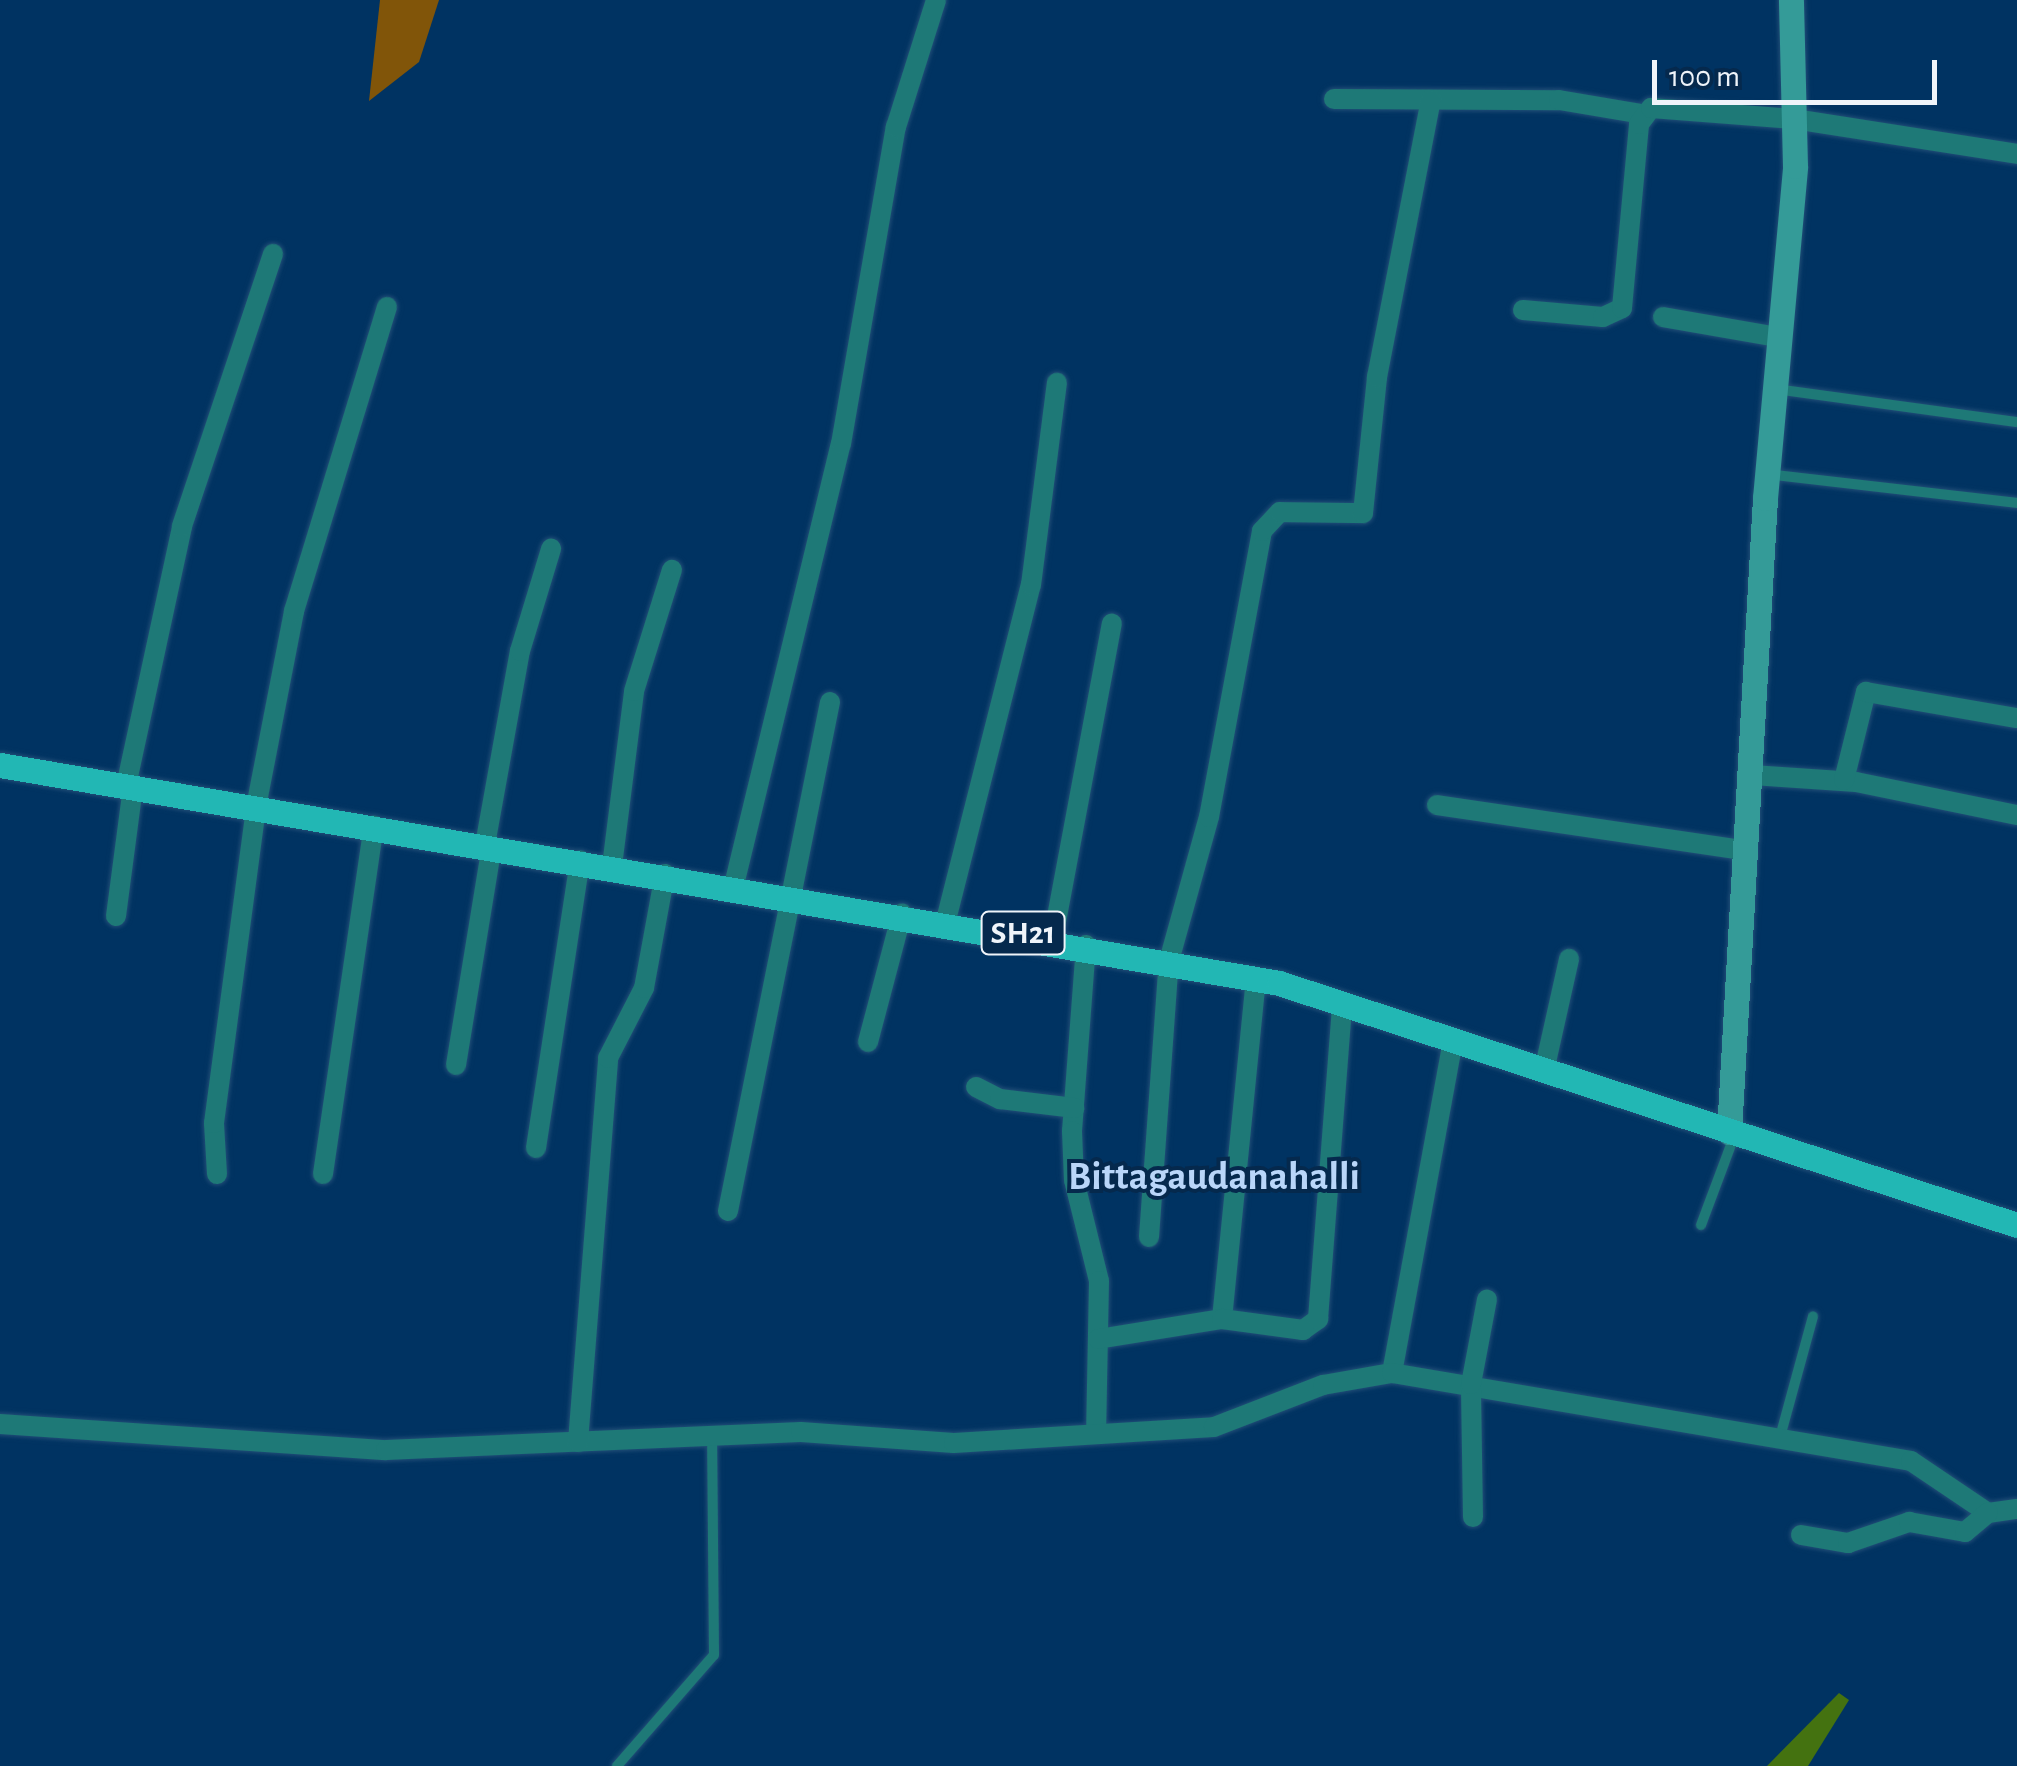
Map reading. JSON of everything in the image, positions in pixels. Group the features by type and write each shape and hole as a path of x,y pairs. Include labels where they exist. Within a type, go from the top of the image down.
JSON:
{"main road":[{"name":"SH21","path":"0,765 1053,938 1256,978 2017,1225"}],"street":[{"path":"734,886 841,444 896,126 936,0"},
{"path":"1732,1133 1766,474 1794,119 1791,0"},
{"path":"1334,99 1559,100 1642,114 1664,107 1794,119 2017,154"},
{"path":"1149,1237 1169,961 1209,817 1266,520 1280,512 1364,514 1377,377 1432,100"},
{"path":"1523,310 1603,317 1622,308 1642,114"},
{"path":"116,916 129,786 182,526 273,254"},
{"path":"218,1174 214,1123 256,807 294,611 387,307"},
{"path":"1663,317 1778,337"},
{"path":"946,920 1029,596 1057,384"},
{"path":"456,1064 520,651 552,549"},
{"path":"612,866 634,691 672,570"},
{"path":"1053,938 1112,623"},
{"path":"1844,780 1866,692 2017,718"},
{"path":"728,1211 830,702"},
{"path":"1752,775 1844,780 2017,815"},
{"path":"1437,806 1747,850"},
{"path":"323,1174 374,826"},
{"path":"536,1148 580,860"},
{"path":"578,1442 608,1058 644,988 665,874"},
{"path":"868,1042 902,913"},
{"path":"1086,945 1074,1108 1074,1180 1098,1269 1096,1431"},
{"path":"1544,1071 1569,960"},
{"path":"1222,1319 1256,978"},
{"path":"1098,1339 1222,1319 1303,1330 1318,1319 1342,1004"},
{"path":"1392,1373 1453,1041"},
{"path":"976,1086 1000,1100 1074,1108"},
{"path":"1473,1517 1471,1384 1487,1300"},
{"path":"0,1424 386,1450 712,1436 954,1443 1214,1426 1323,1385 1392,1373 1780,1436 1920,1465 1988,1513"},
{"path":"1800,1535 1848,1543 1909,1522 1965,1532 1988,1513 2017,1509"}],"lane":[{"path":"1773,388 2017,422"},
{"path":"1766,474 2017,503"},
{"path":"1701,1225 1732,1133"},
{"path":"1780,1436 1813,1316"},
{"path":"617,1766 714,1655 712,1436"}],"shaded area":[{"path":"380,0 439,0 419,62 369,101"},
{"path":"1839,1693 1849,1700 1808,1766 1767,1766"}],"district":[{"name":"Bittagaudanahalli","path":"1214,1177"}]}
